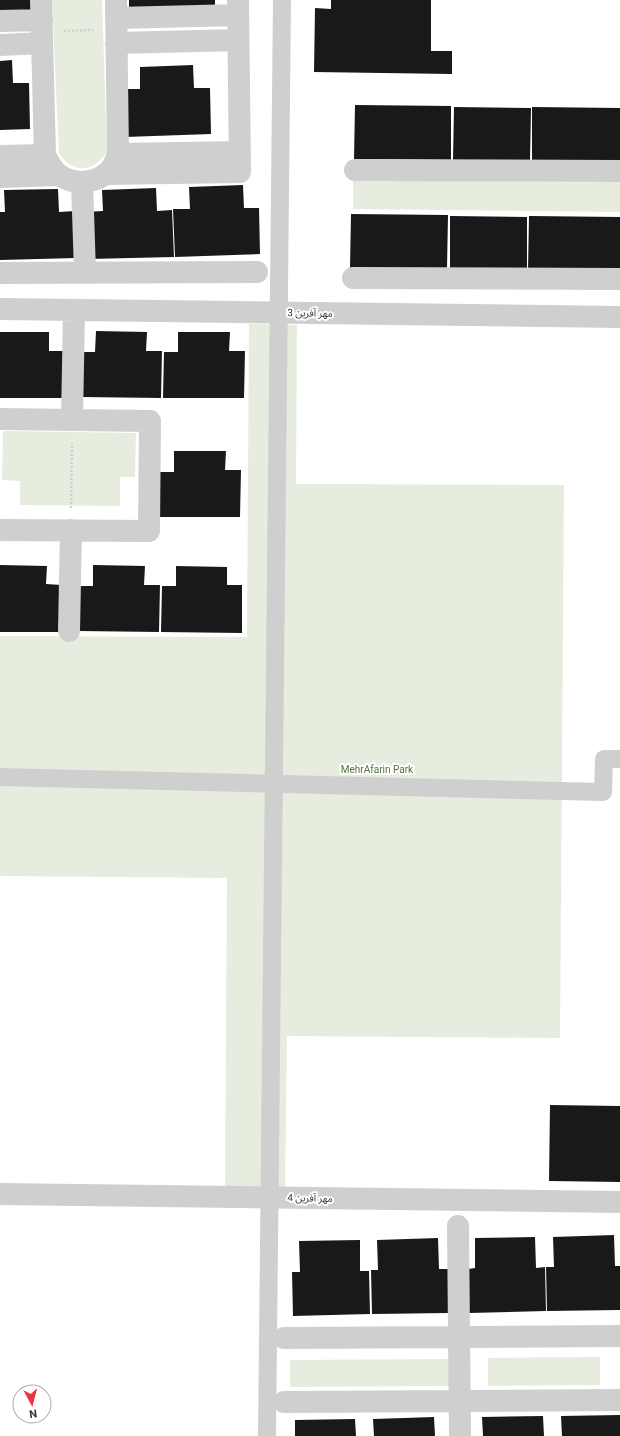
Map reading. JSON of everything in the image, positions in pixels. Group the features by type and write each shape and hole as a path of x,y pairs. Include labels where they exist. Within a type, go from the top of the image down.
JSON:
{"street":[{"path":"268,1436 282,0"},
{"path":"116,22 238,8 240,162"},
{"path":"0,21 42,24"},
{"path":"116,22 238,40"},
{"path":"42,24 45,155 50,166 59,175 70,180 82,182 94,180 105,174 113,165 118,154 116,22"},
{"path":"0,45 42,24"},
{"path":"118,154 240,162"},
{"path":"0,156 45,155"},
{"path":"105,174 240,162"},
{"path":"355,170 620,171"},
{"path":"0,177 59,175"},
{"path":"82,182 85,272"},
{"path":"0,273 257,272"},
{"path":"353,278 620,279"},
{"name":"مهر آفرین 3","path":"0,309 620,317"},
{"path":"72,420 74,310"},
{"path":"0,419 150,421 148,531 0,530"},
{"path":"69,630 70,530"},
{"path":"0,777 603,792 604,759 620,759"},
{"name":"مهر آفرین 4","path":"0,1194 620,1202"},
{"path":"458,1226 460,1436"},
{"path":"284,1338 620,1336"},
{"path":"284,1402 620,1400"}],"path":[{"path":"42,24 116,22"},
{"path":"70,530 72,420"}],"green space":[{"path":"52,0 102,0 107,151 96,164 90,167 83,168 70,165 59,153"},
{"path":"353,180 620,182 620,212 353,209"},
{"name":"MehrAfarin Park","path":"249,324 297,325 296,484 564,485 560,1038 287,1036 285,1187 225,1187 227,878 0,876 0,636 247,637"},
{"path":"3,431 136,433 135,477 120,477 120,506 20,505 20,481 2,480"},
{"path":"600,1357 600,1385 488,1386 488,1358"},
{"path":"449,1359 449,1386 290,1387 290,1360"}],"building":[{"path":"0,0 33,0 33,11 0,12"},
{"path":"129,0 215,0 215,10 129,12"},
{"path":"331,0 431,0 431,51 452,51 452,74 314,72 315,8 331,9"},
{"path":"12,60 13,83 29,83 30,129 0,130 0,61"},
{"path":"193,65 194,88 210,88 211,134 125,137 124,89 140,89 140,67"},
{"path":"355,105 451,106 451,160 354,159"},
{"path":"454,107 531,108 530,161 453,160"},
{"path":"532,107 620,108 620,162 532,161"},
{"path":"243,185 244,208 259,208 260,254 175,257 173,209 190,209 189,187"},
{"path":"156,188 157,211 172,210 174,257 88,259 86,212 103,211 102,190"},
{"path":"58,189 59,212 75,211 76,258 0,260 0,212 5,212 4,190"},
{"path":"351,214 448,215 447,269 350,268"},
{"path":"450,216 527,217 527,270 450,269"},
{"path":"529,216 620,217 620,271 528,270"},
{"path":"96,331 147,332 146,351 162,351 161,398 81,397 81,352 95,352"},
{"path":"0,332 49,332 49,351 64,351 64,398 0,398"},
{"path":"178,332 230,332 229,351 245,351 244,398 163,398 164,352 178,352"},
{"path":"174,451 226,451 225,470 241,470 240,517 160,517 160,472 174,472"},
{"path":"0,565 47,566 46,584 62,585 61,632 0,632"},
{"path":"93,565 145,566 144,585 160,585 159,632 78,631 79,586 93,586"},
{"path":"176,566 227,567 227,585 242,585 242,633 161,632 162,586 176,586"},
{"path":"550,1105 620,1106 620,1182 549,1181"},
{"path":"614,1235 615,1266 620,1266 620,1310 547,1311 546,1267 554,1267 553,1237"},
{"path":"535,1237 536,1268 545,1267 546,1311 469,1313 468,1269 475,1268 475,1238"},
{"path":"438,1238 439,1269 448,1269 449,1313 372,1314 371,1270 378,1270 377,1240"},
{"path":"360,1240 360,1271 369,1271 370,1314 293,1316 292,1272 300,1272 299,1241"},
{"path":"620,1415 620,1436 562,1436 561,1416"},
{"path":"543,1416 544,1436 483,1436 482,1417"},
{"path":"434,1417 435,1436 374,1436 373,1419"},
{"path":"355,1419 356,1436 295,1436 295,1420"}]}
